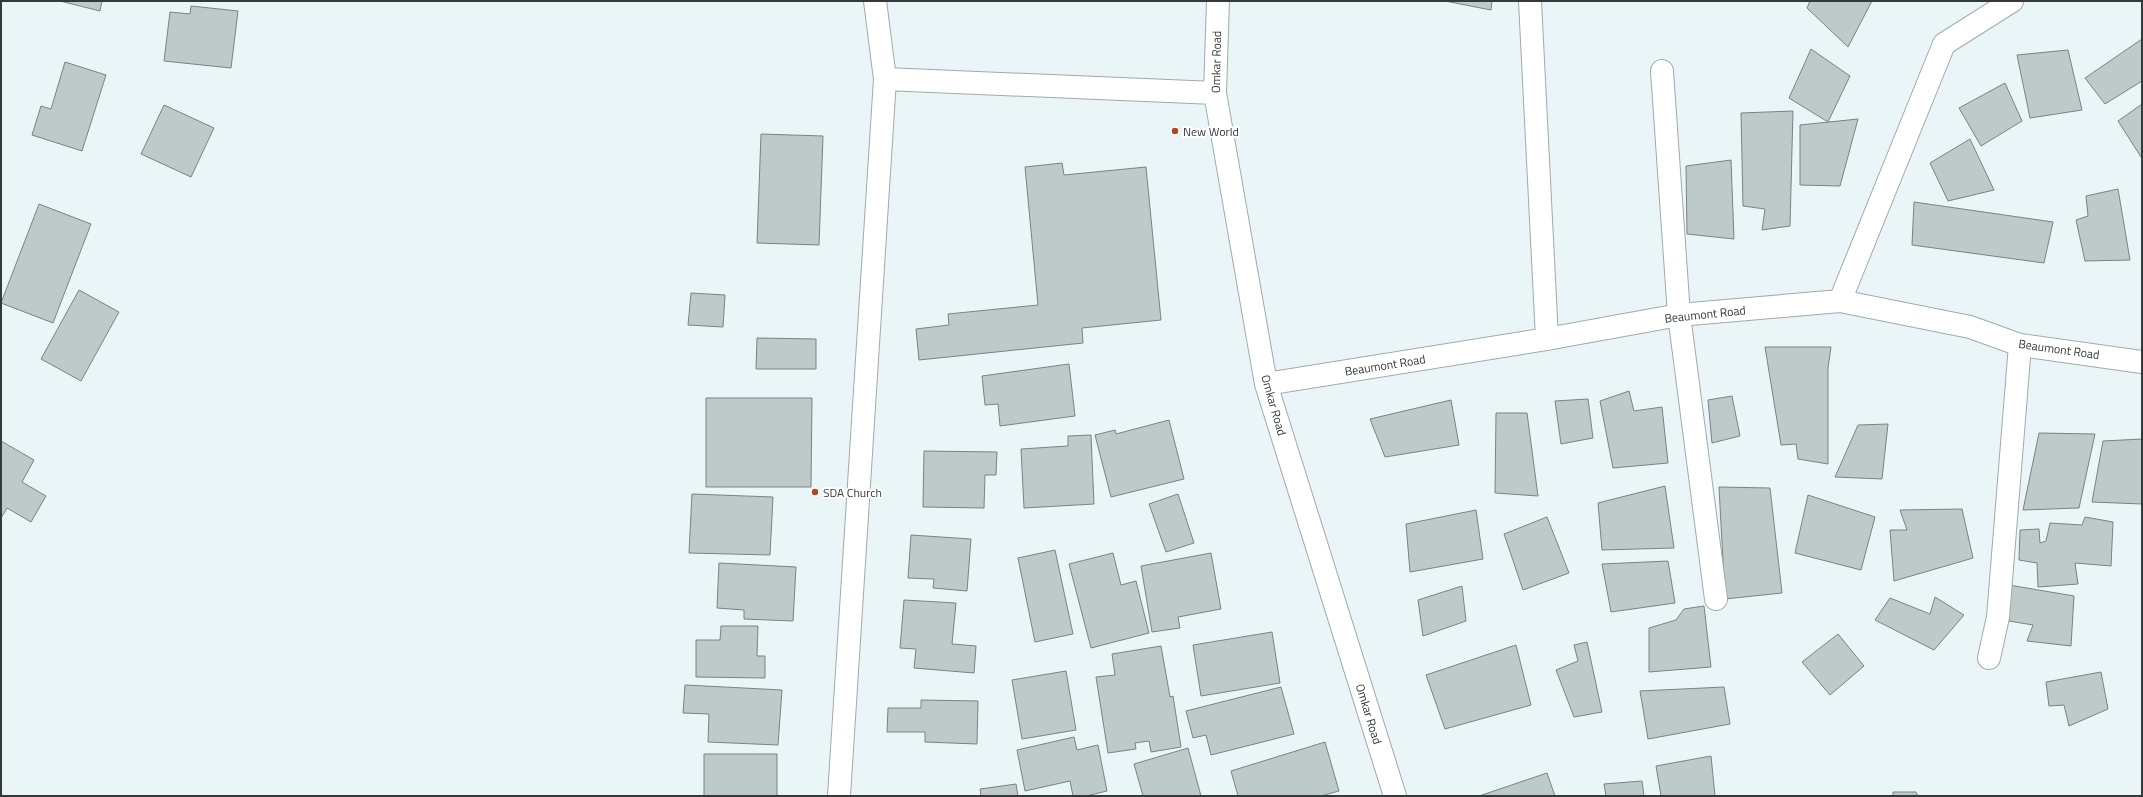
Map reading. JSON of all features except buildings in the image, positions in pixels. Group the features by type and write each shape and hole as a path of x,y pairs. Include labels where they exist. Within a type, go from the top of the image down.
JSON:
{"street":[{"path":"839,796 885,79 875,1"},
{"name":"Omkar Road","path":"1218,1 1215,93 1266,384 1394,796"},
{"path":"1530,1 1547,339"},
{"path":"1840,301 1944,44 2012,1"},
{"path":"1662,71 1679,315 1716,599"},
{"path":"885,79 1215,93"},
{"name":"Beaumont Road","path":"1266,384 1547,339 1679,315 1840,301 1970,327 2020,344 2142,362"},
{"path":"1989,658 1998,617 2020,344"}],"place":[{"name":"New World","path":"1175,131"},
{"name":"SDA Church","path":"815,492"}]}
